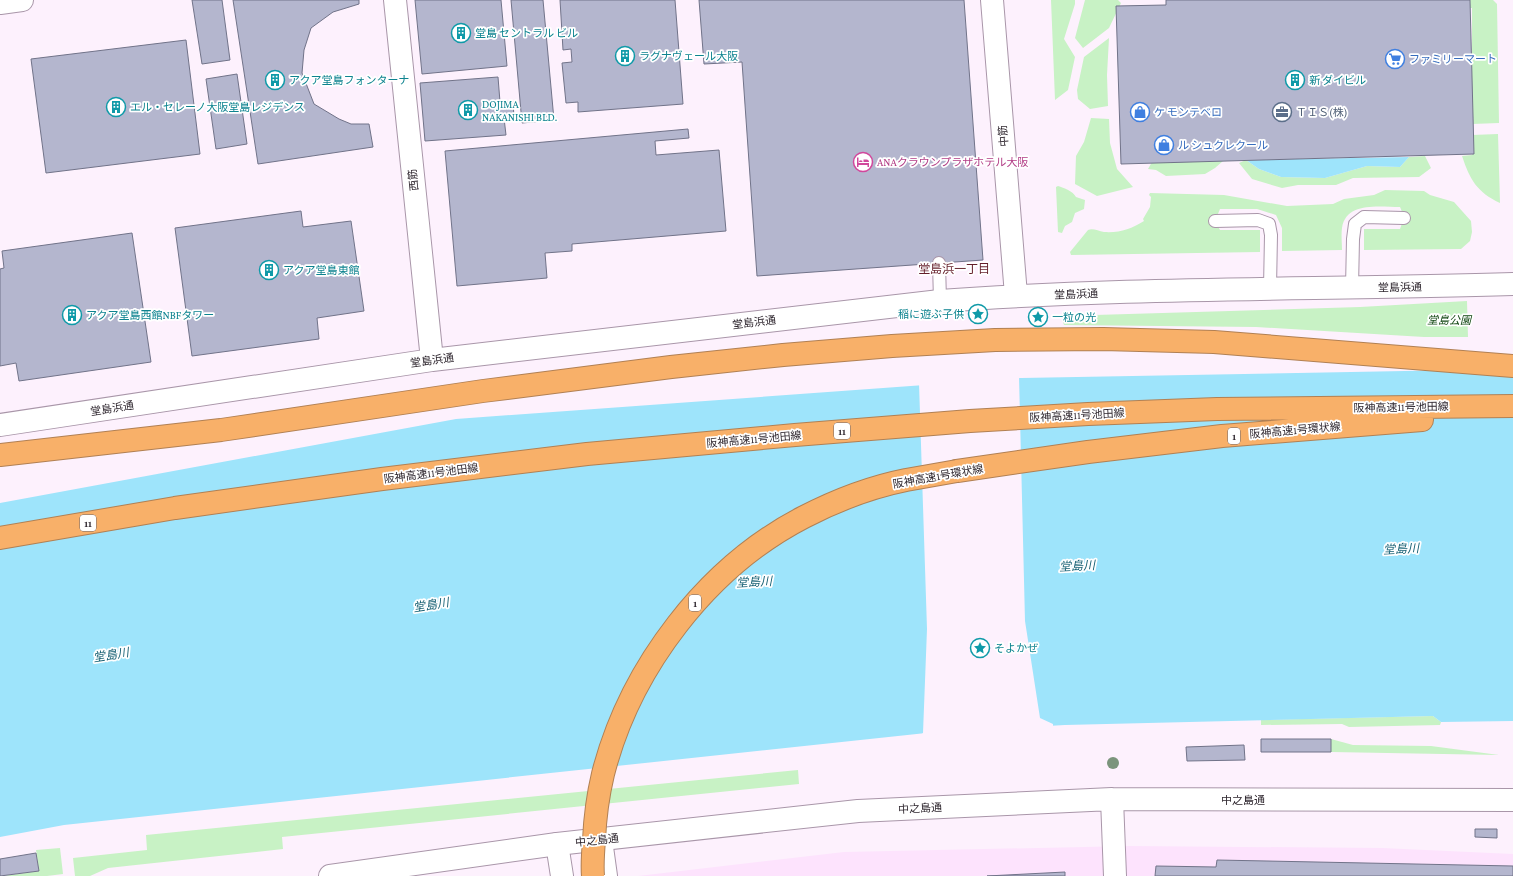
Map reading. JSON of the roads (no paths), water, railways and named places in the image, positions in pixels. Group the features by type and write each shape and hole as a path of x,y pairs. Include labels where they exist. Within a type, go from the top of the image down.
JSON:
{"highway":[{"path":"0,455 221,430 483,391 671,367 783,355 900,345 995,340 1103,339 1214,342 1513,366"},
{"name":"阪神高速11号池田線","path":"0,538 175,508 382,479 587,454 795,435 970,421 1088,414 1217,409 1513,406"},
{"name":"阪神高速1号環状線","path":"593,876 595,820 603,774 616,733 635,691 659,649 687,611 720,577 758,546 804,517 861,493 905,480 956,471 1088,452 1222,436 1513,412"}],"street":[{"path":"0,3 22,0"},
{"name":"西筋","path":"395,0 432,360"},
{"name":"中筋","path":"992,0 1016,295"},
{"name":"堂島浜通","path":"0,425 432,360 940,301 1016,295 1270,288 1352,288 1513,284"},
{"path":"1112,799 1115,876"},
{"name":"中之島通","path":"330,876 557,844 858,811 1112,799 1513,800"},
{"path":"601,840 606,876"},
{"path":"557,844 562,876"}],"lane":[{"path":"1352,288 1353,239 1355,224 1364,218 1404,218"},
{"path":"1214,221 1258,220 1269,224 1271,235 1270,288"},
{"path":"939,263 940,301"}],"water":[{"path":"1409,157 1400,167 1367,166 1325,178 1281,177 1259,169 1246,160"},
{"name":"堂島川","path":"1513,369 1513,721 1441,722 1433,716 1065,725 926,733 64,825 0,837 0,503 456,419 1021,378"}],"place":[{"name":"堂島 セントラル ビル","path":"461,33"},
{"name":"ラグナヴェール大阪","path":"625,56"},
{"name":"ファミリーマート","path":"1395,59"},
{"name":"アクア堂島フォンターナ","path":"275,80"},
{"name":"新 ダイビル","path":"1295,80"},
{"name":"エル・セレーノ大阪堂島レジデンス","path":"116,107"},
{"name":"DOJIMA NAKANISHI BLD.","path":"468,110"},
{"name":"ケ モンテベロ","path":"1140,112"},
{"name":"ＴＩＳ(株)","path":"1282,112"},
{"name":"ル シュクレクール","path":"1164,145"},
{"name":"ANAクラウンプラザホテル大阪","path":"863,162"},
{"name":"アクア堂島東館","path":"269,270"},
{"name":"稲に遊ぶ子供","path":"978,314"},
{"name":"アクア堂島西館NBFタワー","path":"72,315"},
{"name":"一粒の光","path":"1038,317"},
{"name":"そよかぜ","path":"980,648"}],"district":[{"name":"堂島浜一丁目","path":"954,269"}],"park label":[{"name":"堂島公園","path":"1449,320"}]}
